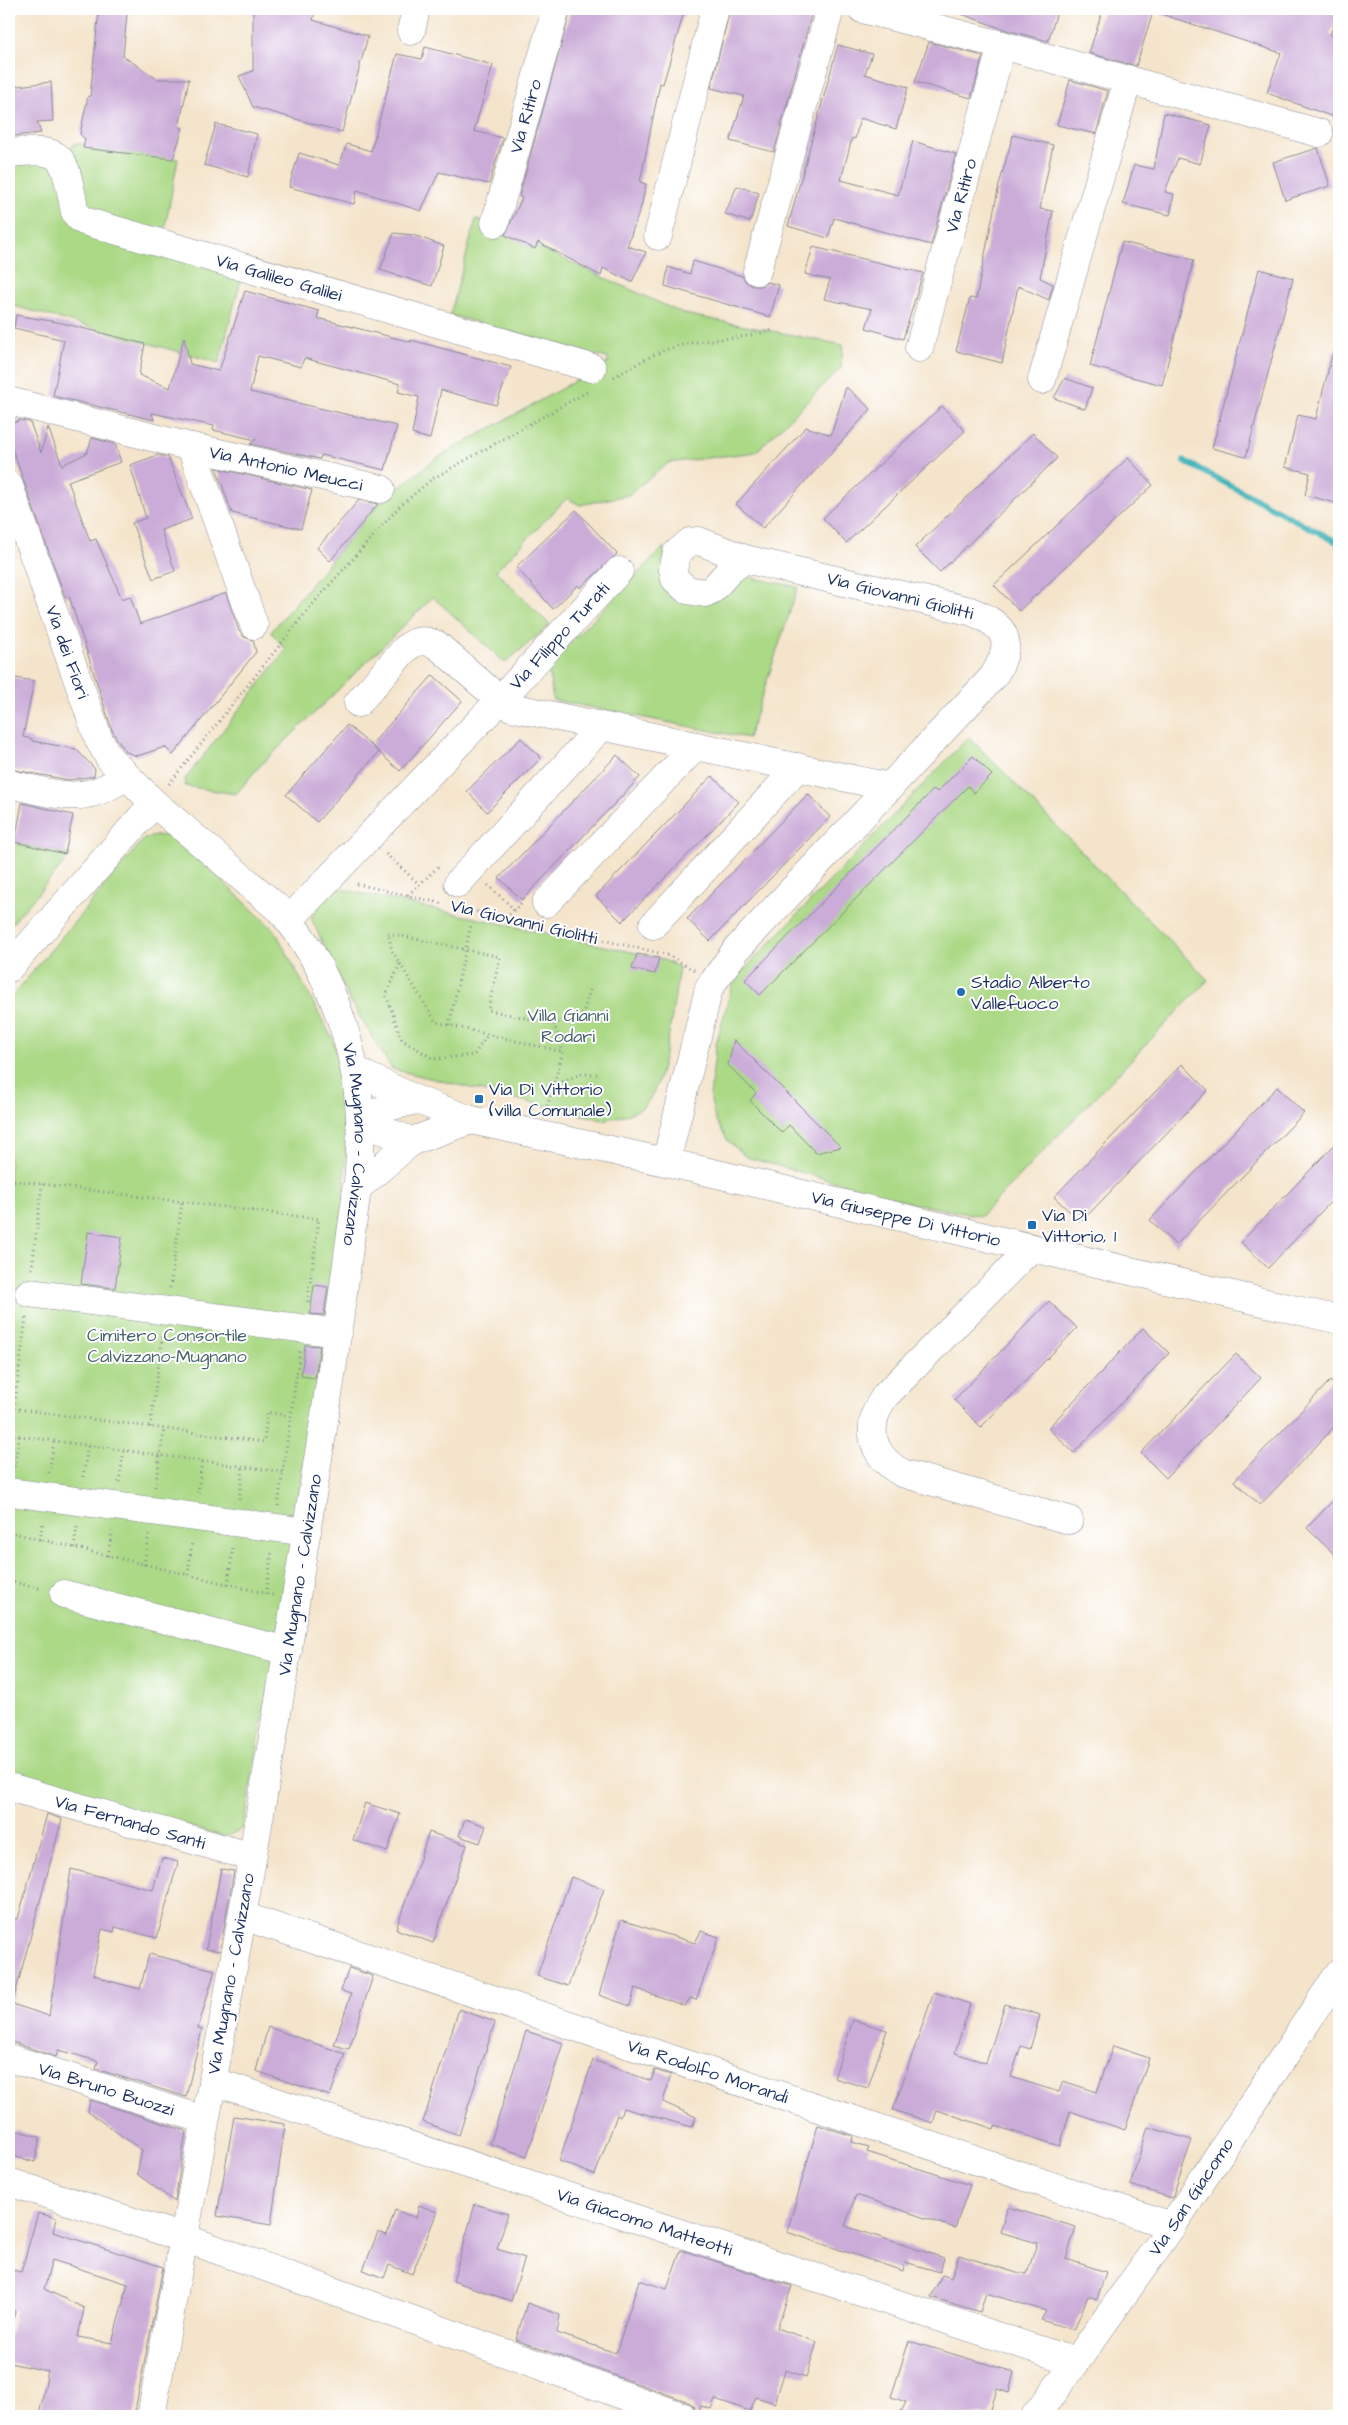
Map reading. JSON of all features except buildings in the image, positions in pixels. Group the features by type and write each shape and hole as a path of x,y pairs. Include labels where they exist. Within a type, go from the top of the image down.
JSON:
{"street":[{"name":"Via Ritiro","path":"495,223 556,9"},
{"path":"658,236 715,9"},
{"path":"756,271 830,9"},
{"path":"862,9 934,18 1002,45 1319,133"},
{"name":"Via Ritiro","path":"919,348 1002,45"},
{"path":"1042,380 1128,79"},
{"name":"Via Galileo Galilei","path":"9,153 39,151 58,156 67,168 75,213 84,221 596,380"},
{"name":"Via Antonio Meucci","path":"9,401 191,447 381,489"},
{"name":"Via Antonio Meucci","path":"191,447 254,626"},
{"name":"Via dei Fiori","path":"9,486 17,531 88,715 107,753 126,776 154,803"},
{"name":"Via Giovanni Giolitti","path":"666,1162 699,1023 712,982 736,950 993,677 1000,665 1004,646 1004,636 998,625 970,611 745,559"},
{"name":"Via Filippo Turati","path":"289,920 330,878 399,818 500,700 619,571"},
{"path":"358,703 406,648 415,641 422,640 437,645 500,700 521,710 890,787"},
{"path":"464,876 601,727"},
{"name":"Via Giovanni Giolitti","path":"542,918 696,746"},
{"path":"653,925 798,768"},
{"path":"9,784 76,796 96,794 126,776"},
{"path":"9,968 154,803"},
{"name":"Via Mugnano - Calvizzano","path":"151,2416 243,1916 288,1651 338,1333 356,1189 360,1122 356,1071 339,1012 304,939 289,920 154,803"},
{"name":"Via Filippo Turati","path":"380,849 399,818"},
{"name":"Via Giuseppe Di Vittorio","path":"356,1071 417,1100 471,1120 666,1162 1339,1320"},
{"path":"360,1122 388,1107 417,1100"},
{"path":"356,1189 412,1141 471,1120"},
{"path":"360,1122 412,1141"},
{"path":"1031,1248 886,1396 876,1410 872,1424 874,1441 880,1455 889,1466 902,1473 1069,1520"},
{"path":"29,1293 338,1333"},
{"path":"10,1492 307,1532"},
{"path":"64,1594 288,1651"},
{"name":"Via Fernando Santi","path":"9,1787 252,1857"},
{"name":"Via Rodolfo Morandi","path":"243,1916 1172,2226"},
{"name":"Via San Giacomo","path":"1035,2416 1076,2362 1172,2226 1339,1973"},
{"name":"Via Bruno Buozzi","path":"9,2058 205,2120"},
{"name":"Via Giacomo Matteotti","path":"212,2081 1076,2362"},
{"path":"9,2182 184,2238 681,2416"}],"path":[{"path":"154,803 311,606 399,507 432,479 596,380 665,350 692,343 752,336 772,330"},
{"path":"380,849 419,884"},
{"name":"Via Giovanni Giolitti","path":"464,876 514,909"},
{"name":"Via Giovanni Giolitti","path":"330,878 542,918 668,955 685,963 712,982"},
{"path":"449,1025 472,925"},
{"path":"564,1052 436,1022 392,951 388,933 500,957 488,1010 554,1024 584,1013 591,987"},
{"path":"400,964 386,995 402,1040 434,1059 474,1055 488,1034"},
{"path":"541,1134 553,1085 564,1052 554,1024"},
{"path":"553,1085 581,1074 599,1074"},
{"path":"9,1408 264,1442 267,1412 291,1416"},
{"path":"160,1456 164,1429"},
{"path":"9,1435 283,1472"},
{"path":"10,1492 19,1436"},
{"path":"9,1532 277,1596"},
{"path":"9,1581 64,1594"}],"green space":[{"path":"76,143 178,159 162,244 244,268 219,363 14,306 9,289 9,165 58,157"},
{"path":"476,219 684,314 843,345 841,368 756,452 668,463 628,495 580,505 567,498 496,571 550,625 505,663 433,597 256,770 236,794 185,786 185,779 286,650 271,632 378,504 437,458 609,362 607,358 450,315"},
{"path":"664,547 665,568 712,602 748,577 798,587 748,738 553,700 548,665"},
{"name":"Stadio Alberto Vallefuoco","path":"969,737 1208,980 981,1216 915,1204 746,1157 728,1141 715,1119 710,1096 716,1044 734,980"},
{"name":"Cimitero Consortile Calvizzano-Mugnano","path":"174,835 275,931 333,1040 344,1087 346,1143 344,1209 270,1680 243,1828 226,1837 9,1774 9,1000 144,839 155,836"},
{"path":"9,842 71,855 9,927"},
{"name":"Villa Gianni Rodari","path":"332,887 659,958 679,967 664,1059 653,1093 646,1104 637,1111 603,1120 392,1069 350,1001 311,918"}],"waterway":[{"path":"1184,461 1339,543"}],"place":[{"name":"Stadio Alberto Vallefuoco","path":"961,992"},
{"name":"Via Di Vittorio (villa Comunale)","path":"479,1099"},
{"name":"Via Di Vittorio, 1","path":"1032,1225"}]}
